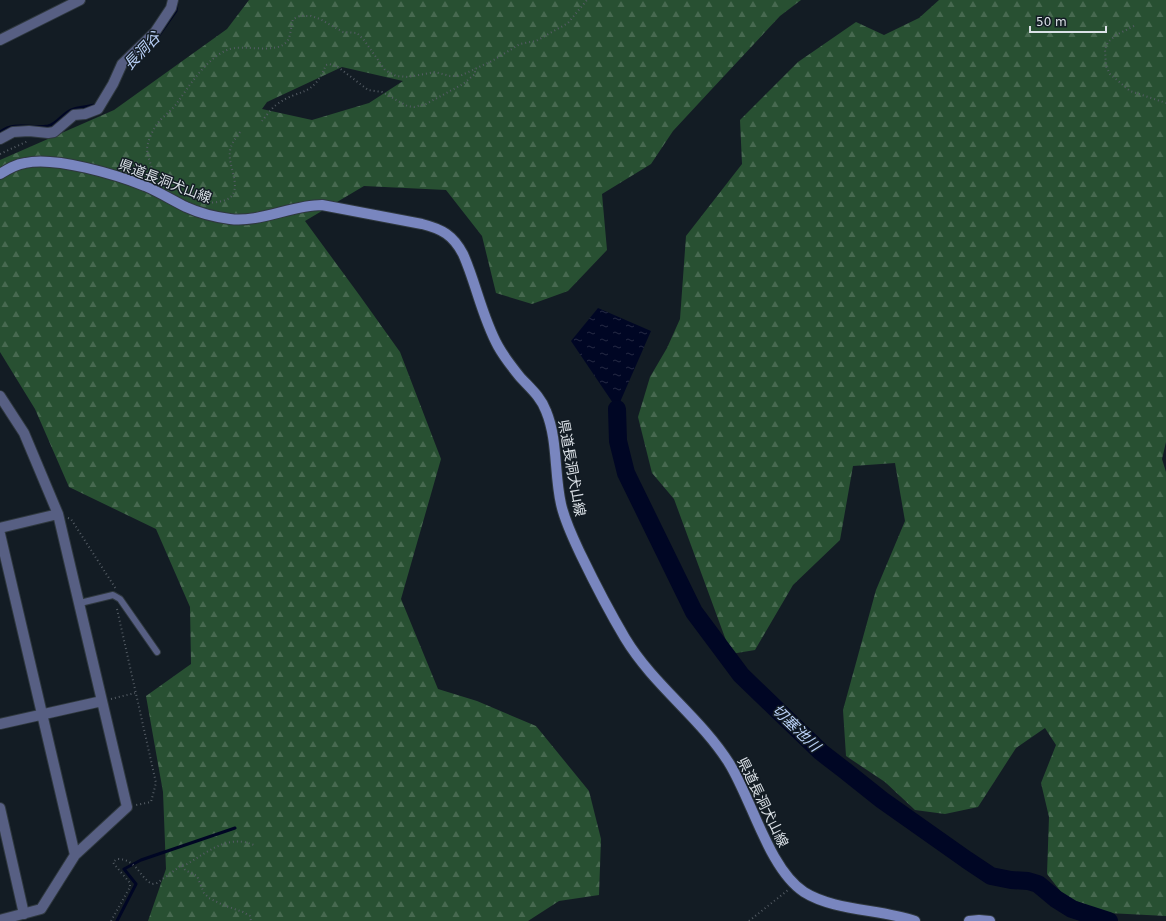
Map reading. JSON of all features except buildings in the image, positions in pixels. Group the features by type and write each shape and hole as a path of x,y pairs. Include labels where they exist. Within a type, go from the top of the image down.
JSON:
{"main road":[{"name":"県道長洞犬山線","path":"0,174 8,169 24,163 54,162 90,169 128,180 147,187 194,210 233,219 247,219 322,205 422,224 442,231 454,239 467,262 497,344 506,360 539,396 546,410 551,429 558,490 564,514 573,538 594,583 626,640 640,661 654,679 714,741 730,764 744,790 777,862 795,885 803,892 827,902 915,921"},
{"path":"969,921 990,921"}],"street":[{"path":"0,40 80,0"},
{"path":"0,139 14,132 29,131 48,134 54,132 74,115 85,114 98,109 113,84 122,64 155,32 171,8 173,0"},
{"path":"0,396 24,433 58,514 127,807 75,855 41,909 0,920"},
{"path":"0,528 58,514"},
{"path":"0,534 75,855"},
{"path":"0,724 102,701"},
{"path":"0,808 24,914"}],"lane":[{"path":"80,603 113,595 120,599 157,652"}],"path":[{"path":"147,187 153,174 153,167 147,152 149,139 155,126 178,102 196,76 215,57 228,49 262,49 282,46 288,40 293,19 300,16 320,18 343,32 357,33 381,64 390,73 396,76 408,77 435,72 456,76 462,75 492,61 520,44 536,41 568,24 587,0"},
{"path":"1134,26 1116,35 1108,42 1105,49 1106,66 1110,74 1130,91 1166,103"},
{"path":"262,121 276,105 312,88 320,79 326,65 328,64 338,67 368,90 382,92 407,106 414,107 426,104 464,84 475,74 475,68"},
{"path":"200,203 220,202 228,200 232,197 235,183 230,152 234,141 240,132"},
{"path":"0,154 25,143 39,133"},
{"path":"58,514 71,519 120,595 113,595 156,783 151,802 127,807"},
{"path":"102,701 135,693"},
{"path":"111,921 130,887 128,880 113,862 117,859 131,863 138,868 148,882 152,884 157,883 182,866 218,845 234,842 250,843 256,846"},
{"path":"182,866 185,870 197,876 204,893 209,898 243,912 250,916 251,921"},
{"path":"749,921 795,885"}],"green space":[{"path":"249,0 801,0 780,16 673,131 651,164 602,194 607,250 568,291 532,304 496,293 482,236 446,190 364,186 305,221 400,352 441,459 401,599 438,689 477,701 536,726 589,791 601,839 599,895 559,901 528,921 148,921 166,869 163,792 146,696 191,664 190,607 156,529 69,487 35,409 0,352 0,160 114,110 227,29","holes":["342,67 403,81 369,103 312,120 262,109 267,102"]},
{"path":"939,0 1166,0 1166,442 1162,459 1166,472 1166,916 1108,913 1065,897 1047,874 1049,817 1041,783 1056,745 1045,728 1016,748 978,807 945,814 915,810 885,782 846,756 843,710 876,590 905,521 895,463 853,466 840,540 793,585 755,650 731,654 674,499 652,473 638,417 650,377 667,348 680,319 686,236 742,164 740,120 798,62 856,22 884,35 919,18"}],"water":[{"path":"598,308 651,331 617,409 571,341"}],"waterway":[{"name":"長洞谷","path":"159,35 176,11 177,2"},
{"name":"長洞谷","path":"0,132 17,126 48,126 71,110 95,105"},
{"name":"切塞池川","path":"617,409 618,441 626,473 694,612 741,675 821,752 882,800 967,860 991,876 1011,880 1028,881 1038,884 1056,899 1072,909 1109,921"},
{"path":"117,921 136,884 124,869 141,860 235,828"}]}
